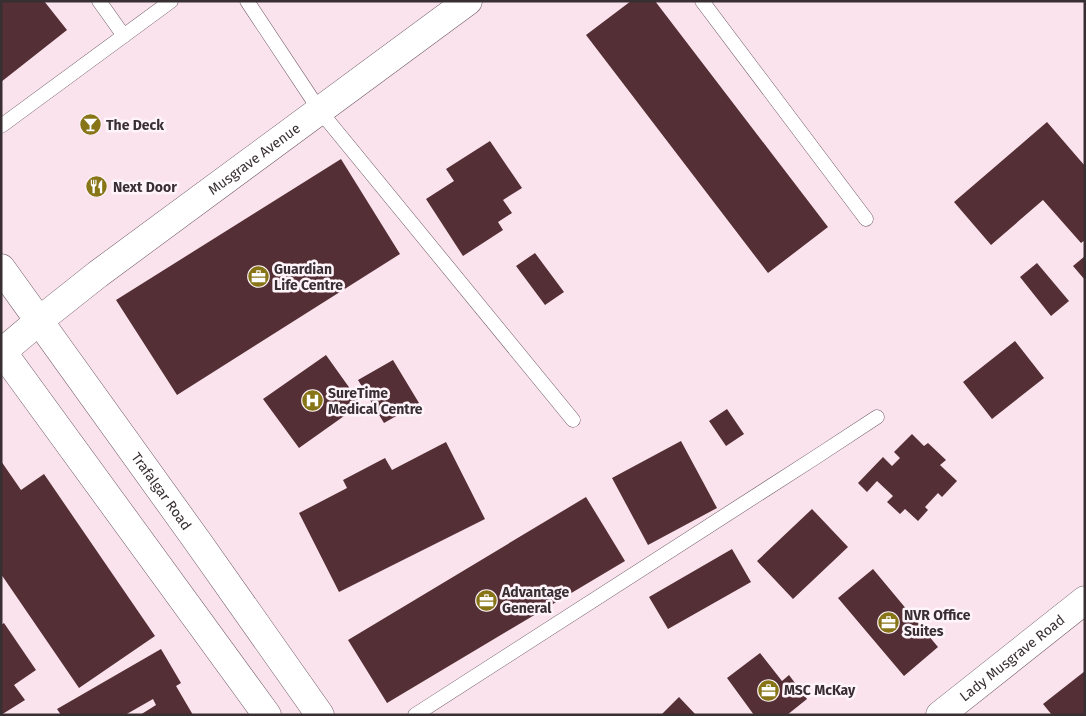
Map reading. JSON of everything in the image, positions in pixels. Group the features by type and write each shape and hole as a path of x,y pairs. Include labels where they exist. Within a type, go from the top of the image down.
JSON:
{"main road":[{"name":"Musgrave Avenue","path":"2,352 98,274 468,1"},
{"name":"Trafalgar Road","path":"1,268 40,320 320,715"},
{"path":"2,352 267,715"},
{"name":"Lady Musgrave Road","path":"940,715 1085,600"}],"lane":[{"path":"99,1 124,36"},
{"path":"1,126 171,1"},
{"path":"246,1 320,111 573,420"},
{"path":"702,1 866,219"},
{"path":"415,715 877,417"}],"building":[{"path":"1,1 44,1 67,30 1,82"},
{"path":"631,1 655,1 828,227 768,273 586,35"},
{"path":"1047,122 1085,166 1085,240 1081,243 1043,200 991,245 954,202"},
{"path":"490,141 522,188 503,200 512,213 498,222 503,230 463,256 426,199 454,181 446,169"},
{"name":"Guardian Life Centre","path":"341,159 400,254 177,395 116,300"},
{"path":"535,253 564,292 545,305 516,266"},
{"path":"1085,256 1085,280 1073,266"},
{"path":"1037,263 1069,301 1051,316 1020,277"},
{"path":"1015,341 1044,378 992,419 963,382"},
{"name":"SureTime Medical Centre","path":"326,355 361,404 299,448 263,399"},
{"path":"393,360 419,403 384,423 358,380"},
{"path":"727,409 744,434 726,446 709,421"},
{"path":"912,434 924,446 928,443 946,460 940,465 957,481 942,497 938,493 925,507 928,510 918,521 905,509 900,514 887,502 893,496 877,481 867,492 858,483 883,457 892,466 900,458 894,452"},
{"path":"681,441 717,508 648,545 612,478"},
{"path":"446,442 485,519 339,592 299,513 347,488 343,480 385,458 392,470"},
{"path":"1,461 21,490 44,474 155,636 79,688 1,574"},
{"name":"Advantage General","path":"586,497 625,561 387,703 348,640"},
{"path":"812,509 848,547 793,599 757,561"},
{"path":"732,549 751,582 668,629 649,597"},
{"name":"NVR Office Suites","path":"873,569 938,647 904,676 838,598"},
{"path":"4,623 36,670 14,685 25,700 1,715 1,625"},
{"path":"161,649 181,683 176,686 193,715 140,715 156,705 153,699 125,715 61,715 57,709"},
{"name":"MSC McKay","path":"760,653 782,681 789,675 807,699 787,715 754,715 727,678"},
{"path":"1085,671 1085,715 1052,715 1043,704"},
{"path":"679,697 696,715 661,715"}],"place":[{"name":"The Deck","path":"90,125"},
{"name":"Next Door","path":"97,187"},
{"name":"Guardian Life Centre","path":"258,277"},
{"name":"SureTime Medical Centre","path":"312,401"},
{"name":"Advantage General","path":"486,600"},
{"name":"NVR Office Suites","path":"888,623"},
{"name":"MSC McKay","path":"768,690"}]}
